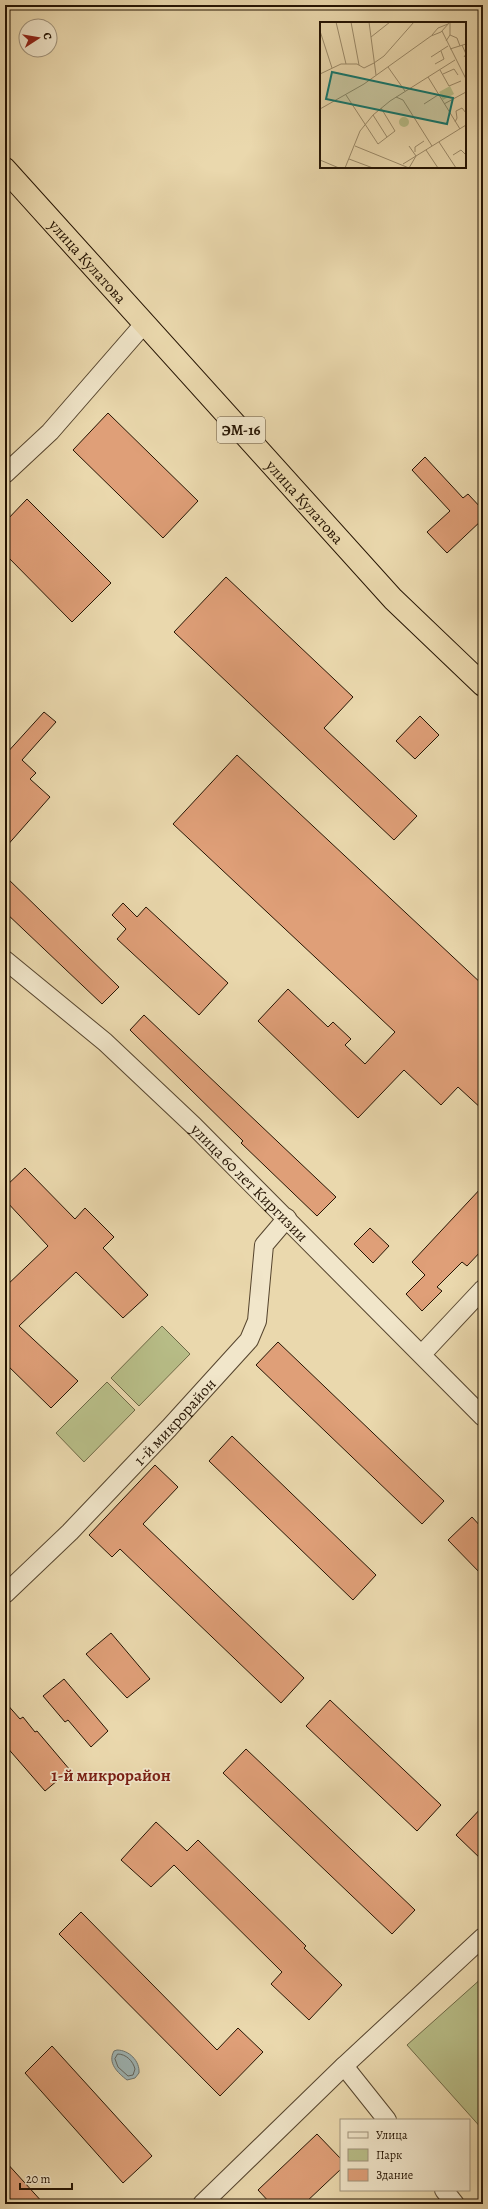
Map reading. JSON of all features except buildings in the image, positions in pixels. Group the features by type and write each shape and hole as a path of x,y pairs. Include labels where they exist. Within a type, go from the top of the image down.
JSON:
{"highway":[{"name":"улица Кулатова","path":"5,169 394,599 483,685"}],"street":[{"path":"5,474 50,432 144,324"},
{"name":"улица 60 лет Киргизии","path":"5,960 105,1042 194,1126 483,1417"},
{"name":"1-й микрорайон","path":"5,1594 75,1527 169,1428 249,1340 257,1321 264,1245 287,1218"},
{"path":"422,1354 483,1289"},
{"path":"202,2204 344,2066 483,1937"},
{"path":"344,2066 386,2119"},
{"path":"445,2191 455,2204"}],"green space":[{"path":"162,1326 190,1354 139,1406 111,1378"},
{"path":"107,1382 135,1410 84,1462 56,1433"},
{"path":"483,1977 483,2130 407,2045"}],"water":[{"path":"117,2050 126,2052 136,2060 139,2073 135,2078 127,2080 114,2067 112,2055 114,2051"}],"district":[{"name":"1-й микрорайон","path":"111,1775"}]}
